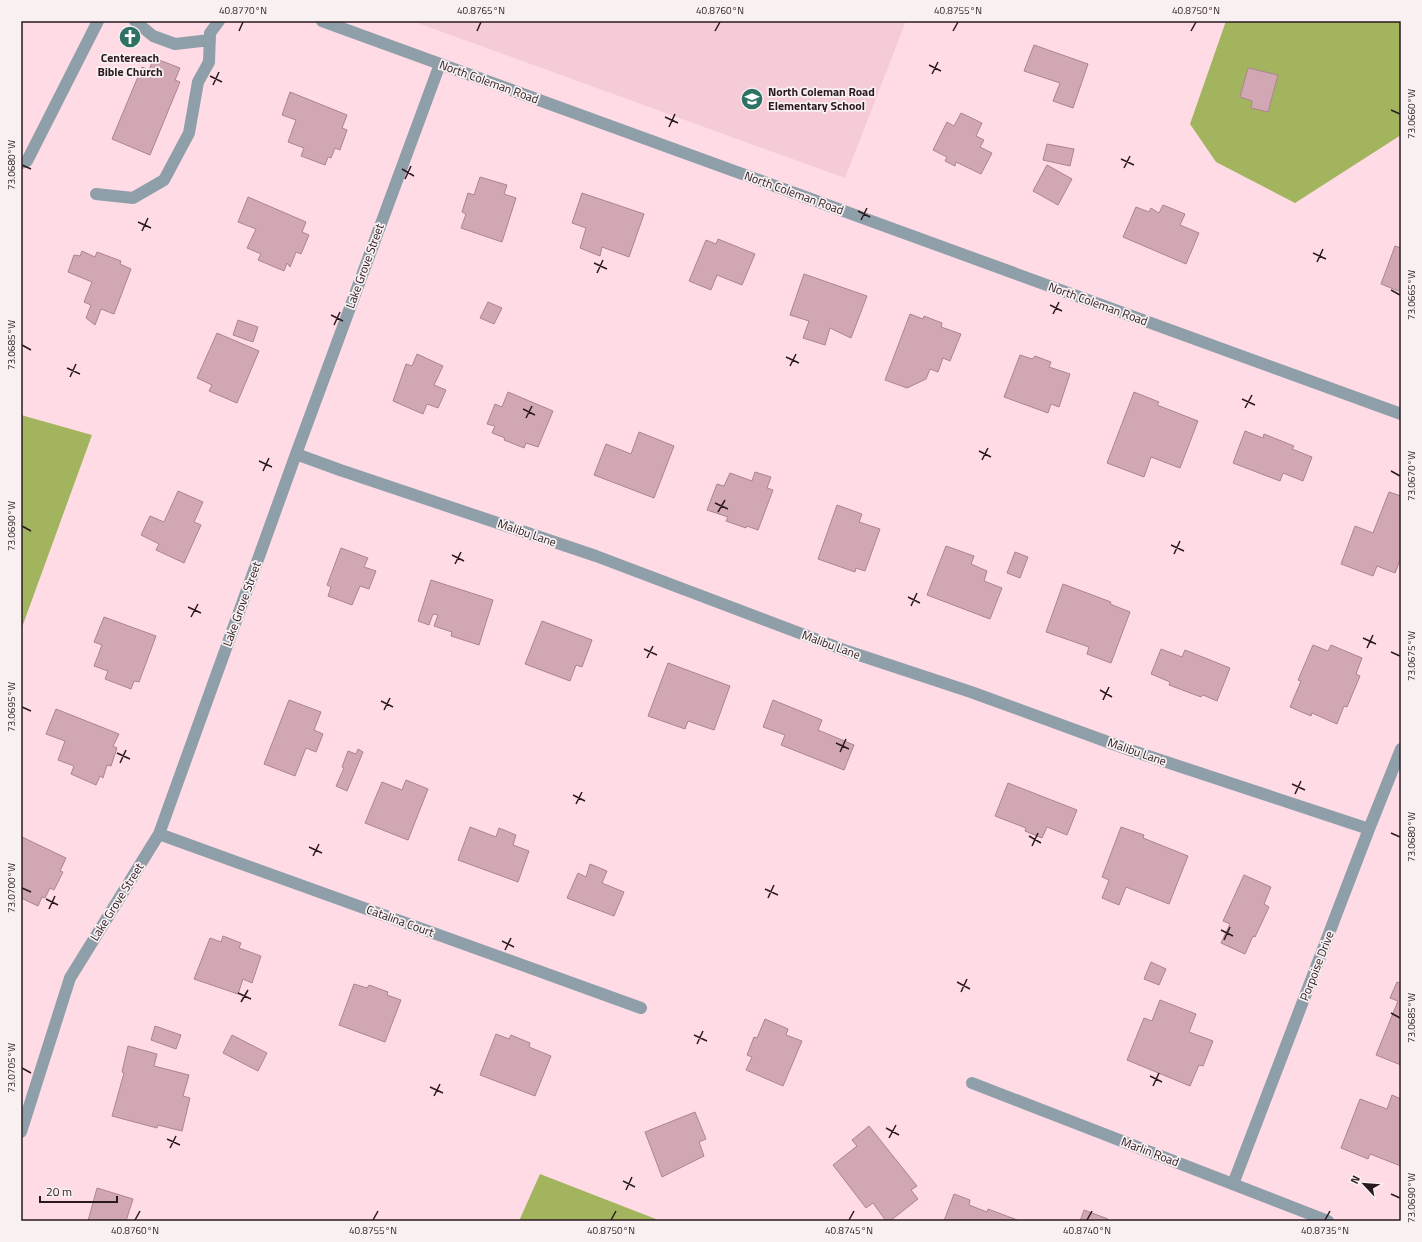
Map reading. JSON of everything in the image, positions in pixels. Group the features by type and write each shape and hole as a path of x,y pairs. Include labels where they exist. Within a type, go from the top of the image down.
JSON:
{"street":[{"path":"135,21 153,36 175,44 210,40"},
{"path":"96,194 133,198 164,180 189,133 198,82 209,62 210,33 219,21"},
{"name":"North Coleman Road","path":"322,21 1401,414"},
{"path":"21,163 27,161 96,22"},
{"name":"Lake Grove Street","path":"21,1132 70,978 159,834 296,454 440,64"},
{"name":"Malibu Lane","path":"296,454 348,473 596,556 847,651 971,692 1127,748 1369,829"},
{"name":"Porpoise Drive","path":"1233,1184 1401,749"},
{"name":"Catalina Court","path":"159,834 641,1008"},
{"name":"Marlin Road","path":"972,1083 1328,1221"}],"shaded area":[{"name":"North Coleman Road Elementary School","path":"412,21 906,21 845,178"}],"green space":[{"path":"1226,21 1401,21 1401,135 1295,203 1216,162 1190,124"},
{"path":"21,415 92,435 21,630"},
{"path":"540,1174 661,1221 519,1221"}],"building":[{"path":"1034,45 1088,64 1073,108 1053,101 1060,83 1024,71"},
{"path":"154,58 180,68 175,80 180,82 150,155 112,139 142,67 149,70"},
{"path":"1248,68 1278,75 1268,112 1251,108 1252,101 1240,97"},
{"path":"290,92 347,115 342,128 347,130 340,150 335,148 331,158 328,157 325,165 301,156 304,148 288,142 296,120 282,115"},
{"path":"961,113 982,123 976,136 984,140 980,147 992,153 981,174 956,162 955,166 945,161 947,157 933,150 947,122 954,126"},
{"path":"1047,144 1074,149 1070,166 1043,160"},
{"path":"1047,165 1072,179 1058,205 1033,191"},
{"path":"480,177 507,185 504,194 516,198 502,242 461,228 466,214 462,212 468,193 474,195"},
{"path":"582,193 644,214 629,257 602,247 600,256 580,248 586,228 572,223"},
{"path":"248,197 306,222 302,232 309,235 301,254 296,252 290,267 287,263 284,271 258,260 261,254 247,248 256,229 238,222"},
{"path":"1163,205 1185,214 1180,225 1199,233 1186,264 1123,237 1136,207 1149,212 1151,208 1159,213"},
{"path":"718,239 755,254 742,285 717,275 711,290 689,281 706,240 716,244"},
{"path":"1395,246 1401,248 1401,292 1381,284"},
{"path":"82,251 95,257 97,252 121,261 120,264 131,269 114,314 101,309 95,325 86,318 91,305 84,302 92,282 68,272 74,255 80,256"},
{"path":"804,274 867,296 851,338 830,328 825,345 803,338 809,321 790,315"},
{"path":"488,302 502,308 494,324 480,318"},
{"path":"910,314 923,319 924,316 942,323 941,327 961,334 950,361 943,358 938,372 930,369 926,379 907,388 885,380"},
{"path":"238,320 258,327 253,342 233,335"},
{"path":"217,333 259,351 237,403 209,391 212,385 197,378"},
{"path":"417,354 443,366 434,385 446,390 438,408 427,404 423,414 393,401 406,364 412,366"},
{"path":"1020,355 1032,359 1035,356 1051,362 1049,367 1070,374 1059,407 1051,404 1048,413 1004,397"},
{"path":"508,392 553,411 538,447 526,443 524,448 504,440 505,438 492,433 495,426 487,424 495,404 502,407"},
{"path":"1134,392 1159,402 1157,405 1198,421 1180,468 1151,457 1144,477 1107,463"},
{"path":"1245,431 1263,438 1264,434 1294,446 1292,449 1312,457 1303,481 1283,473 1280,481 1233,463"},
{"path":"639,432 674,446 654,498 594,475 606,444 631,454"},
{"path":"755,472 771,477 767,488 773,490 758,530 747,526 746,528 726,521 728,517 707,510 717,484 724,486 730,473 752,481"},
{"path":"178,491 203,502 194,522 201,525 184,563 156,550 159,544 141,535 150,516 164,522"},
{"path":"1389,492 1401,496 1401,558 1395,573 1377,566 1373,576 1341,564 1355,526 1373,533"},
{"path":"837,505 862,514 859,522 880,529 865,571 856,568 855,572 818,559"},
{"path":"946,546 974,556 971,564 987,571 984,581 1002,588 990,619 927,595"},
{"path":"341,548 368,558 364,567 376,571 369,589 360,586 352,605 328,596 331,587 327,585"},
{"path":"1015,552 1028,557 1020,578 1007,573"},
{"path":"431,580 493,600 479,645 451,636 452,632 434,626 438,615 433,614 429,625 418,621"},
{"path":"1063,584 1111,602 1110,604 1130,612 1111,663 1087,654 1089,647 1046,632"},
{"path":"104,617 156,636 139,682 134,681 131,689 105,679 108,671 94,666 102,645 94,642"},
{"path":"542,621 592,640 582,667 576,665 570,681 525,664"},
{"path":"1313,645 1328,651 1331,645 1362,658 1356,674 1360,676 1347,707 1344,706 1337,724 1312,713 1311,716 1290,707 1301,681 1298,680"},
{"path":"1161,649 1182,657 1185,650 1230,668 1217,701 1203,695 1201,697 1169,685 1170,682 1151,674"},
{"path":"668,663 730,686 714,730 688,721 685,729 648,716"},
{"path":"289,700 321,712 314,730 323,734 316,752 306,748 295,776 264,764"},
{"path":"773,700 822,720 818,730 854,745 844,770 781,745 785,735 763,727"},
{"path":"56,709 119,734 113,746 117,748 111,766 107,765 103,778 100,776 96,785 71,774 74,766 58,760 65,741 46,734"},
{"path":"358,749 363,752 347,791 336,786 344,768 342,767 348,751 356,754"},
{"path":"406,780 428,789 408,840 365,823 382,782 402,790"},
{"path":"1008,783 1077,810 1067,835 1047,827 1042,838 1025,831 1026,828 995,816"},
{"path":"470,827 496,837 499,828 516,835 513,845 529,851 518,882 458,860"},
{"path":"1121,827 1144,835 1143,838 1188,856 1169,904 1126,887 1119,905 1102,898 1109,880 1102,877"},
{"path":"22,837 66,858 60,871 63,872 54,890 50,888 45,898 42,897 38,906 21,898"},
{"path":"590,864 607,871 602,883 624,892 614,916 567,898 578,873 586,877"},
{"path":"1244,875 1271,887 1264,904 1269,907 1245,954 1221,943 1230,924 1223,921"},
{"path":"223,936 241,943 239,948 261,956 252,983 243,979 238,994 194,979 210,938 221,942"},
{"path":"1151,962 1166,969 1159,985 1144,979"},
{"path":"1397,982 1401,983 1401,1065 1376,1055 1398,1001 1390,998"},
{"path":"354,984 367,988 369,985 388,992 387,995 401,1000 385,1042 339,1025"},
{"path":"1160,1000 1196,1014 1189,1032 1213,1041 1203,1066 1199,1065 1190,1086 1127,1060 1144,1018 1152,1021"},
{"path":"765,1019 788,1029 786,1035 802,1041 783,1086 746,1070 752,1057 747,1055 754,1037 757,1038"},
{"path":"155,1026 181,1035 176,1049 151,1040"},
{"path":"496,1034 509,1039 511,1035 530,1043 529,1047 551,1056 535,1096 480,1075"},
{"path":"232,1035 267,1053 258,1071 223,1053"},
{"path":"128,1046 157,1054 154,1066 189,1075 183,1096 190,1098 182,1131 158,1125 157,1128 112,1116 124,1073 122,1072"},
{"path":"1392,1095 1401,1099 1401,1166 1370,1154 1368,1159 1341,1148 1360,1099 1387,1109"},
{"path":"695,1112 706,1139 699,1142 704,1156 662,1177 645,1132"},
{"path":"869,1126 917,1186 911,1190 918,1199 890,1221 886,1221 873,1203 866,1208 833,1165 857,1146 852,1140"},
{"path":"97,1188 133,1199 126,1221 88,1221"},
{"path":"954,1194 970,1200 969,1205 987,1212 988,1209 1020,1221 944,1221"},
{"path":"1084,1210 1108,1219 1107,1221 1080,1221"}],"place":[{"name":"Centereach Bible Church","path":"130,37"},
{"name":"North Coleman Road Elementary School","path":"752,99"}]}
